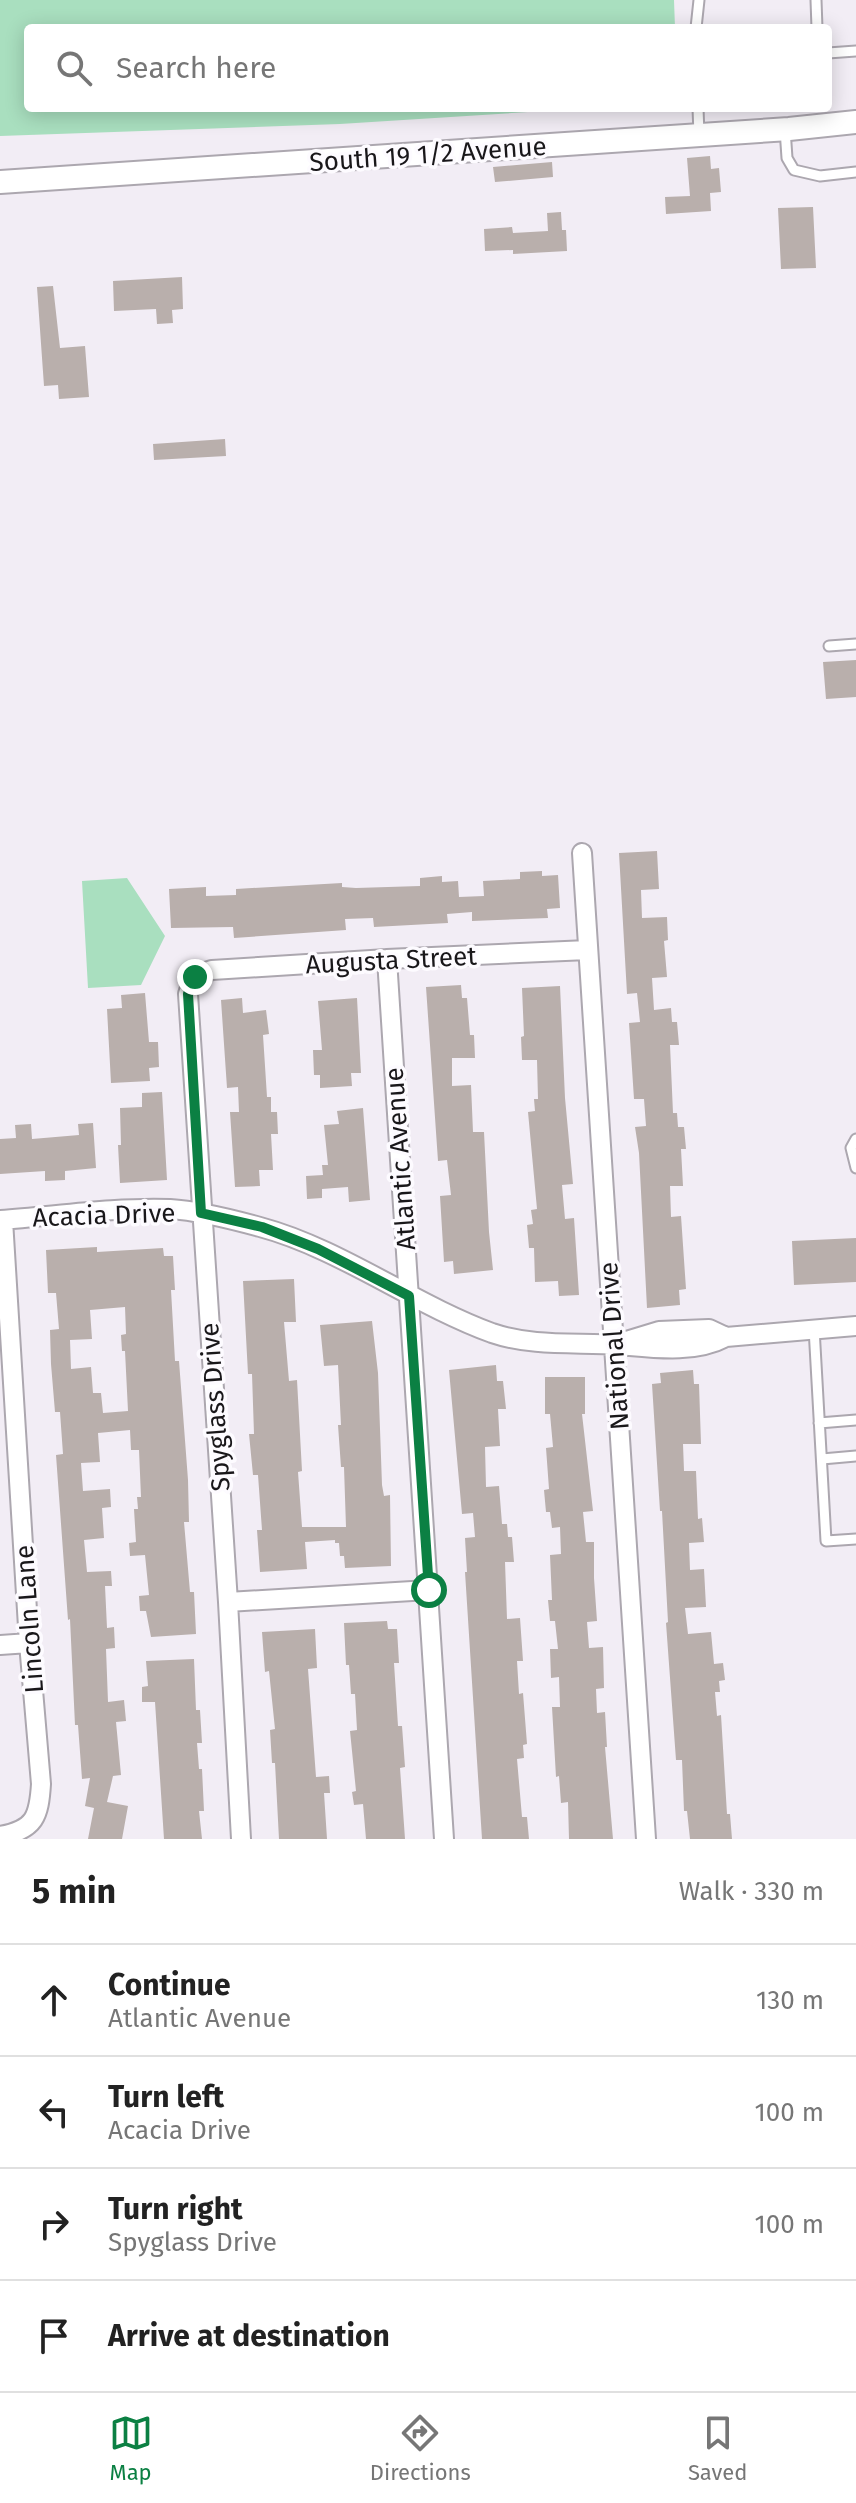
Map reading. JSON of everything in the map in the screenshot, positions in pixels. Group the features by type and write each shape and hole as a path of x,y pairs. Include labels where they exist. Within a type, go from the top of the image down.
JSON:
{"street":[{"name":"South 19 1/2 Avenue","path":"0,182 785,129 828,121 856,122"},
{"name":"National Drive","path":"582,853 646,1839"},
{"name":"Augusta Street","path":"195,977 212,970 588,950"},
{"name":"Atlantic Avenue","path":"387,959 444,1839"},
{"name":"Spyglass Drive","path":"195,977 188,994 241,1839"},
{"name":"Acacia Drive","path":"1,1220 144,1209 201,1213 262,1227 318,1249 409,1296 494,1334 551,1343 679,1348 710,1345 726,1337 856,1326"},
{"name":"Lincoln Lane","path":"0,1836 20,1831 30,1824 40,1806 41,1784 9,1429 1,1220"},
{"path":"228,1602 429,1590"},
{"path":"0,1645 29,1643"}],"lane":[{"path":"696,24 699,0"},
{"path":"816,0 817,24"},
{"path":"832,53 856,51"},
{"path":"698,112 699,135"},
{"path":"785,129 787,158 794,170 820,176 856,172"},
{"path":"829,646 856,644"},
{"path":"856,1139 851,1148 856,1168"},
{"path":"814,1328 826,1541 856,1539"},
{"path":"819,1423 856,1420"},
{"path":"822,1459 856,1456"}],"green space":[{"path":"0,0 674,0 675,24 24,24 24,112 528,112 340,124 0,136"},
{"path":"127,878 165,936 141,985 88,988 82,881"}],"building":[{"path":"710,156 711,169 719,168 721,192 710,193 711,211 666,214 665,197 690,196 687,158"},
{"path":"552,162 553,177 495,182 493,167"},
{"path":"813,207 816,268 781,269 778,208"},
{"path":"561,212 567,251 513,254 513,250 485,251 484,229 512,227 513,233 548,231 547,213"},
{"path":"182,277 183,309 172,310 173,323 157,324 156,309 114,311 113,281"},
{"path":"53,286 60,348 85,346 89,397 59,399 58,385 44,386 37,287"},
{"path":"225,439 226,456 154,460 153,444"},
{"path":"856,660 856,697 826,699 823,662"},
{"path":"657,851 659,889 641,890 642,918 667,917 668,940 664,941 667,977 652,978 654,1010 671,1008 672,1022 677,1022 679,1045 670,1045 673,1113 677,1113 678,1127 684,1127 686,1149 681,1149 683,1186 670,1186 671,1217 681,1216 686,1289 679,1290 680,1305 647,1308 635,1127 646,1126 644,1099 634,1099 629,1023 640,1022 637,993 627,994 619,853"},
{"path":"542,871 542,876 558,875 560,908 547,909 548,918 472,921 472,912 447,914 448,923 374,927 373,918 345,919 346,930 234,938 233,927 171,928 169,889 206,887 206,896 236,895 236,889 342,883 342,887 356,888 420,886 420,878 442,876 442,882 458,881 459,897 484,896 483,881 520,879 520,872"},
{"path":"461,985 462,998 467,998 475,1058 452,1058 452,1086 471,1085 473,1132 484,1132 493,1270 454,1274 453,1261 444,1262 440,1196 451,1195 447,1160 438,1161 426,987"},
{"path":"560,986 573,1184 562,1185 565,1219 574,1218 579,1295 559,1296 558,1281 535,1282 534,1248 529,1248 527,1225 533,1224 531,1210 537,1209 528,1112 535,1111 534,1099 538,1099 537,1060 522,1060 521,1037 524,1036 522,988"},
{"path":"145,993 149,1042 158,1042 159,1067 149,1068 150,1081 111,1083 107,1009 122,1008 121,995"},
{"path":"242,998 243,1013 266,1010 269,1034 263,1035 267,1097 271,1097 271,1112 277,1112 278,1134 271,1134 273,1170 259,1170 260,1186 235,1187 230,1112 239,1112 238,1087 227,1088 221,1000"},
{"path":"357,998 361,1073 351,1073 352,1086 320,1088 320,1075 314,1075 313,1050 322,1050 318,1001"},
{"path":"162,1092 167,1180 120,1183 120,1108 142,1107 142,1093"},
{"path":"363,1108 370,1200 349,1202 348,1187 322,1189 322,1198 307,1199 306,1176 323,1175 322,1165 328,1165 324,1125 339,1124 337,1111"},
{"path":"93,1123 96,1168 65,1171 65,1180 45,1181 45,1171 0,1174 0,1139 16,1138 15,1125 31,1124 32,1139 79,1135 78,1124"},
{"path":"856,1238 856,1282 794,1285 792,1241"},
{"path":"97,1247 97,1252 163,1248 164,1256 173,1256 175,1290 171,1290 175,1361 179,1361 188,1480 189,1522 184,1522 190,1592 194,1592 196,1634 151,1637 146,1611 140,1611 139,1596 149,1595 145,1555 130,1556 129,1543 136,1542 134,1509 138,1509 137,1497 141,1497 139,1450 131,1450 130,1430 98,1433 100,1462 81,1463 83,1491 110,1489 111,1507 102,1508 104,1538 84,1540 87,1572 111,1571 112,1586 105,1586 107,1628 114,1627 115,1648 106,1649 108,1702 124,1700 126,1721 116,1722 121,1775 113,1776 107,1802 128,1806 122,1839 88,1839 94,1808 85,1806 90,1778 82,1779 78,1725 75,1725 70,1619 56,1455 63,1454 60,1412 55,1412 51,1364 50,1330 59,1329 56,1293 48,1293 46,1250","holes":["125,1307 126,1334 121,1335 122,1351 125,1351 128,1411 103,1413 101,1393 93,1393 91,1367 71,1369 70,1340 92,1339 90,1310"]},
{"path":"294,1279 296,1322 284,1322 289,1381 297,1380 302,1527 346,1527 344,1467 341,1467 338,1425 341,1425 338,1365 324,1366 320,1325 372,1321 378,1373 382,1485 384,1496 390,1495 391,1566 345,1568 344,1556 340,1556 339,1543 335,1540 305,1542 307,1569 260,1572 257,1530 262,1530 258,1475 253,1475 249,1434 254,1434 252,1374 248,1374 243,1281"},
{"path":"496,1365 497,1381 503,1381 506,1409 498,1409 500,1446 485,1447 486,1487 499,1486 502,1524 507,1524 508,1537 512,1537 514,1562 505,1562 507,1619 520,1618 523,1661 517,1661 527,1744 523,1745 524,1758 517,1759 522,1817 527,1817 529,1839 482,1839 465,1572 465,1538 475,1537 473,1513 462,1514 449,1370"},
{"path":"693,1370 694,1384 699,1384 701,1444 683,1444 684,1471 696,1471 698,1519 702,1518 704,1542 689,1543 690,1570 704,1569 706,1607 685,1608 688,1634 711,1632 714,1664 723,1663 725,1680 719,1681 720,1692 715,1692 717,1716 721,1715 727,1814 730,1814 732,1839 690,1839 687,1811 684,1811 682,1760 676,1760 652,1384 661,1383 660,1373"},
{"path":"545,1377 585,1377 585,1414 582,1414 593,1511 583,1512 586,1542 594,1542 597,1621 587,1622 589,1648 603,1647 604,1688 596,1689 597,1713 605,1712 613,1839 569,1839 568,1802 561,1803 559,1776 556,1777 552,1707 560,1707 559,1677 551,1678 550,1649 558,1649 555,1621 550,1621 548,1600 552,1600 550,1555 561,1554 560,1527 552,1528 550,1512 546,1512 544,1490 549,1489 546,1448 553,1447 550,1414 545,1414"},
{"path":"387,1621 388,1629 397,1629 399,1663 394,1663 398,1726 402,1726 405,1767 400,1768 405,1839 366,1839 363,1804 354,1805 352,1792 356,1791 350,1731 357,1730 355,1694 351,1694 349,1665 346,1665 344,1623"},
{"path":"315,1629 317,1668 308,1669 316,1777 329,1776 330,1793 324,1793 327,1839 279,1839 270,1730 275,1729 262,1632"},
{"path":"194,1659 196,1710 200,1710 202,1743 197,1743 199,1769 202,1769 204,1811 199,1811 202,1839 164,1839 155,1702 142,1702 142,1687 148,1686 146,1661"}],"route":[{"path":"195,977 188,994 201,1213 262,1227 318,1249 409,1296 429,1590"}]}
